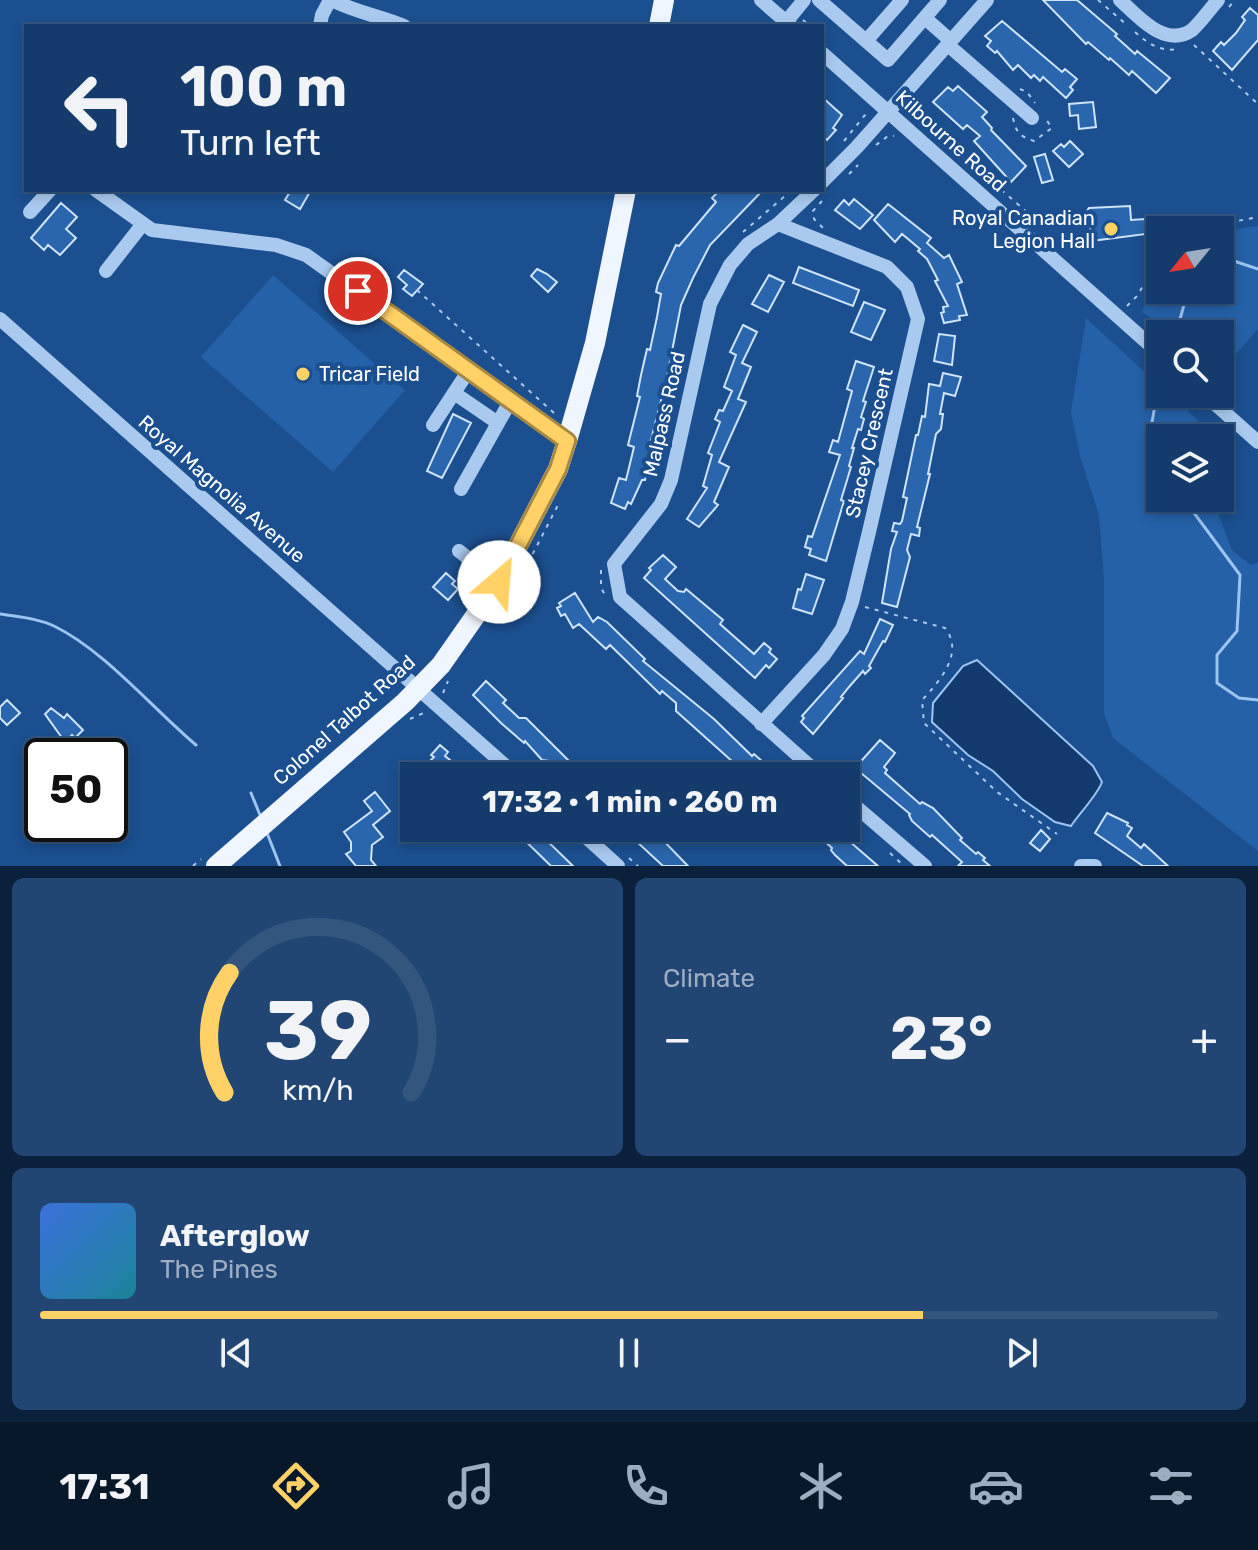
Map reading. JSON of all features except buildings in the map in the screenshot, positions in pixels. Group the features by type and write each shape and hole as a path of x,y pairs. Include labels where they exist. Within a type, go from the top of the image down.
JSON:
{"main road":[{"path":"659,24 664,0"},
{"name":"Colonel Talbot Road","path":"216,866 419,688 441,665 499,582 558,469 595,343 626,192"}],"street":[{"path":"320,24 331,0 399,24"},
{"path":"761,0 788,24 804,0"},
{"path":"819,0 888,60 940,0"},
{"path":"866,41 902,0"},
{"path":"824,180 987,0"},
{"path":"1120,0 1158,33 1175,35 1191,31 1218,0"},
{"path":"925,18 950,43 1037,113"},
{"name":"Kilbourne Road","path":"824,55 1146,341"},
{"path":"30,212 48,192"},
{"path":"99,192 152,230 276,245 306,255 567,441"},
{"name":"Malpass Road","path":"805,762 620,597 614,564 661,504 671,480 710,304 730,265 748,244 819,194"},
{"name":"Stacey Crescent","path":"761,724 824,655 842,629 852,602 918,319 907,287 887,267 778,224"},
{"path":"106,271 142,225"},
{"name":"Royal Magnolia Avenue","path":"0,319 501,762"},
{"path":"433,425 469,370"},
{"path":"454,393 498,423"},
{"path":"461,489 511,400"},
{"path":"1220,408 1258,442"},
{"path":"459,551 499,582"},
{"path":"860,810 925,866"},
{"path":"591,842 618,866"},
{"path":"1081,866 1095,866"}],"path":[{"path":"1193,44 1258,104"},
{"path":"1007,108 1015,130 1022,138 1034,141 1052,128 1037,113 1027,92 1014,87"},
{"path":"922,92 909,112 1044,227"},
{"path":"837,150 865,115 865,106"},
{"path":"872,149 888,136 902,136"},
{"path":"845,178 864,158"},
{"path":"744,231 790,192"},
{"path":"814,219 813,211 819,194"},
{"path":"1234,220 1258,217"},
{"path":"1130,310 1126,307 1138,295 1146,280"},
{"path":"417,290 554,413"},
{"path":"603,561 601,588 608,601"},
{"path":"861,606 949,631 953,648 945,674 922,700 924,723 997,792 1057,834"}],"shaded area":[{"path":"1258,226 1258,329 1234,356 1234,320 1154,320 1142,312 1146,301 1146,304 1234,304 1234,229"},
{"name":"Tricar Field","path":"273,275 405,390 333,472 201,357"},
{"path":"1086,318 1146,373 1146,408 1184,408 1202,424 1146,424 1146,512 1218,512 1232,550 1251,565 1258,563 1258,851 1113,738 1104,713 1104,580 1099,515 1080,456 1071,412"},
{"path":"977,660 1093,766 1102,782 1071,826 1055,822 1022,799 993,771 968,755 932,722 933,703 963,666"}],"waterway":[{"path":"1234,261 1258,269"},
{"path":"1180,320 1184,304"},
{"path":"1152,424 1154,408"},
{"path":"1193,512 1240,575 1237,631 1217,655 1217,683 1239,698 1258,700"},
{"path":"0,614 41,621 73,637 110,665 196,745"},
{"path":"251,793 260,815"},
{"path":"267,833 280,866"}],"place":[{"name":"Royal Canadian Legion Hall","path":"1111,229"},
{"name":"Tricar Field","path":"303,374"}],"route":[{"path":"358,291 567,441 558,469 499,582"}]}
